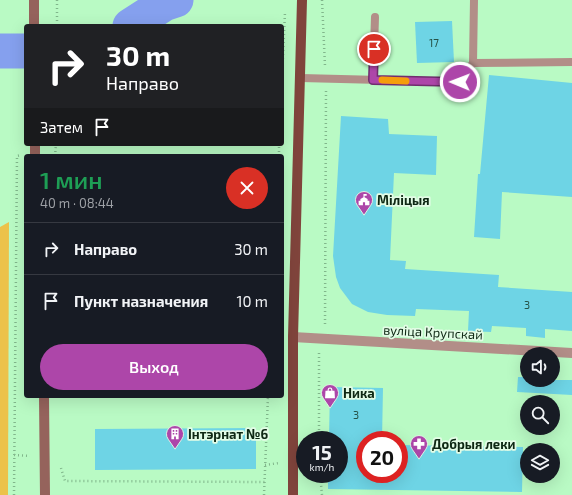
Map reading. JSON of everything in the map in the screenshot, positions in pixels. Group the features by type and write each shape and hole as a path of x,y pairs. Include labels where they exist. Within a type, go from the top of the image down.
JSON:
{"main road":[{"path":"34,0 34,24"},
{"path":"293,495 293,337 302,0"},
{"path":"44,398 45,495"}],"street":[{"name":"вуліца Крупскай","path":"293,337 572,353"}],"lane":[{"path":"301,78 460,82 473,63 474,0"},
{"path":"373,80 375,17"},
{"path":"473,63 572,62"}],"path":[{"path":"57,0 57,24"},
{"path":"319,431 318,355 326,320 326,79 322,0"},
{"path":"284,39 285,8"},
{"path":"14,495 17,156"},
{"path":"264,495 268,398"},
{"path":"59,463 65,481 265,482"},
{"path":"321,483 322,495"}],"shaded area":[{"path":"9,222 8,495 0,495 0,227"}],"building":[{"path":"452,21 454,62 417,63 415,22"},
{"path":"489,75 572,83 572,197 502,192 500,239 474,237 478,174 480,174"},
{"name":"Міліцыя","path":"341,116 388,119 389,134 437,136 436,175 394,173 390,260 406,261 405,269 499,275 498,287 572,292 572,331 545,329 545,338 526,336 526,328 492,326 491,332 468,331 469,311 416,309 415,316 387,315 368,312 352,304 340,288 336,277 333,256"},
{"path":"518,377 520,377 520,387 560,387 560,380 572,380 572,395 517,392"},
{"path":"330,387 383,388 382,431 356,431 356,483 408,483 408,445 520,447 520,483 522,483 522,492 328,489 328,483 348,483 348,431 329,431"},
{"name":"Інтэрнат №6","path":"256,428 256,469 95,470 95,429"}],"waterway":[{"path":"133,24 164,4 176,0"},
{"path":"0,51 24,51"}],"slow traffic":[{"path":"382,80 406,81"}],"place":[{"name":"Міліцыя","path":"364,215"},
{"name":"Ника","path":"330,408"},
{"name":"Інтэрнат №6","path":"175,449"},
{"name":"Добрыя леки","path":"419,459"}],"route":[{"path":"374,49 373,80 460,82"}]}
